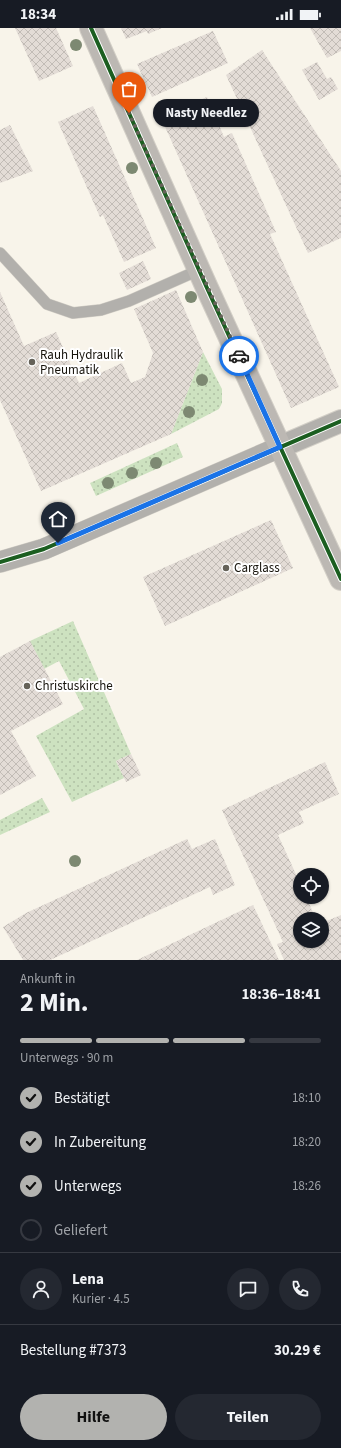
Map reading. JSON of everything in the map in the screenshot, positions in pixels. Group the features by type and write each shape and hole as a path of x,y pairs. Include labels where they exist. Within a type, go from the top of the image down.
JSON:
{"main road":[{"path":"91,28 341,579"}],"street":[{"path":"0,562 44,549 341,421"}],"lane":[{"path":"0,253 47,304 73,313 102,310 129,301 200,270"}],"green space":[{"path":"203,352 222,389 222,403 219,409 171,434"},
{"path":"177,443 183,457 96,496 90,483"},
{"path":"73,621 131,754 116,761 124,778 72,802 36,736 84,709 59,661 44,669 30,641"},
{"path":"42,798 50,812 0,835 0,820"}],"building":[{"path":"15,28 56,28 73,66 39,81"},
{"path":"121,28 162,28 148,34 147,31 126,39"},
{"path":"310,28 341,28 341,51 327,58"},
{"path":"213,31 228,63 152,97 137,64"},
{"path":"262,50 341,171 341,238 308,253 226,75"},
{"path":"317,62 327,79 331,77 338,89 319,100 302,70"},
{"path":"207,97 224,137 232,133 276,232 270,234 339,387 291,408 162,120 174,115 172,112"},
{"path":"93,106 156,248 124,262 103,215 100,217 58,122"},
{"path":"10,125 33,171 0,183 0,130"},
{"path":"143,261 151,279 127,290 119,273"},
{"path":"176,290 203,352 171,434 41,491 0,400 0,292 24,346 56,332 79,383 122,363 131,383 145,377 153,353 134,309"},
{"path":"271,520 293,568 165,626 143,577"},
{"name":"Christuskirche","path":"30,641 63,704 11,731 36,776 0,795 0,657"},
{"path":"131,754 141,775 126,782 116,761"},
{"path":"325,762 339,794 299,812 304,823 278,835 293,868 293,904 309,904 313,912 293,912 293,948 329,948 329,920 341,915 341,960 284,960 277,944 283,942 222,810"},
{"path":"187,839 192,849 215,839 235,885 213,895 210,887 50,960 23,960 3,927 26,913"},
{"path":"253,905 279,960 137,960"}],"cycle path":[{"path":"91,28 207,288 341,579"},
{"path":"0,562 44,549 341,421"}],"way so far":[{"path":"129,113 239,356"}],"place":[{"name":"Nasty Needlez","path":"129,113"},
{"name":"Rauh Hydraulik Pneumatik","path":"32,362"},
{"name":"Carglass","path":"226,568"},
{"name":"Christuskirche","path":"27,686"}],"route":[{"path":"58,543 280,447 239,356"}]}
